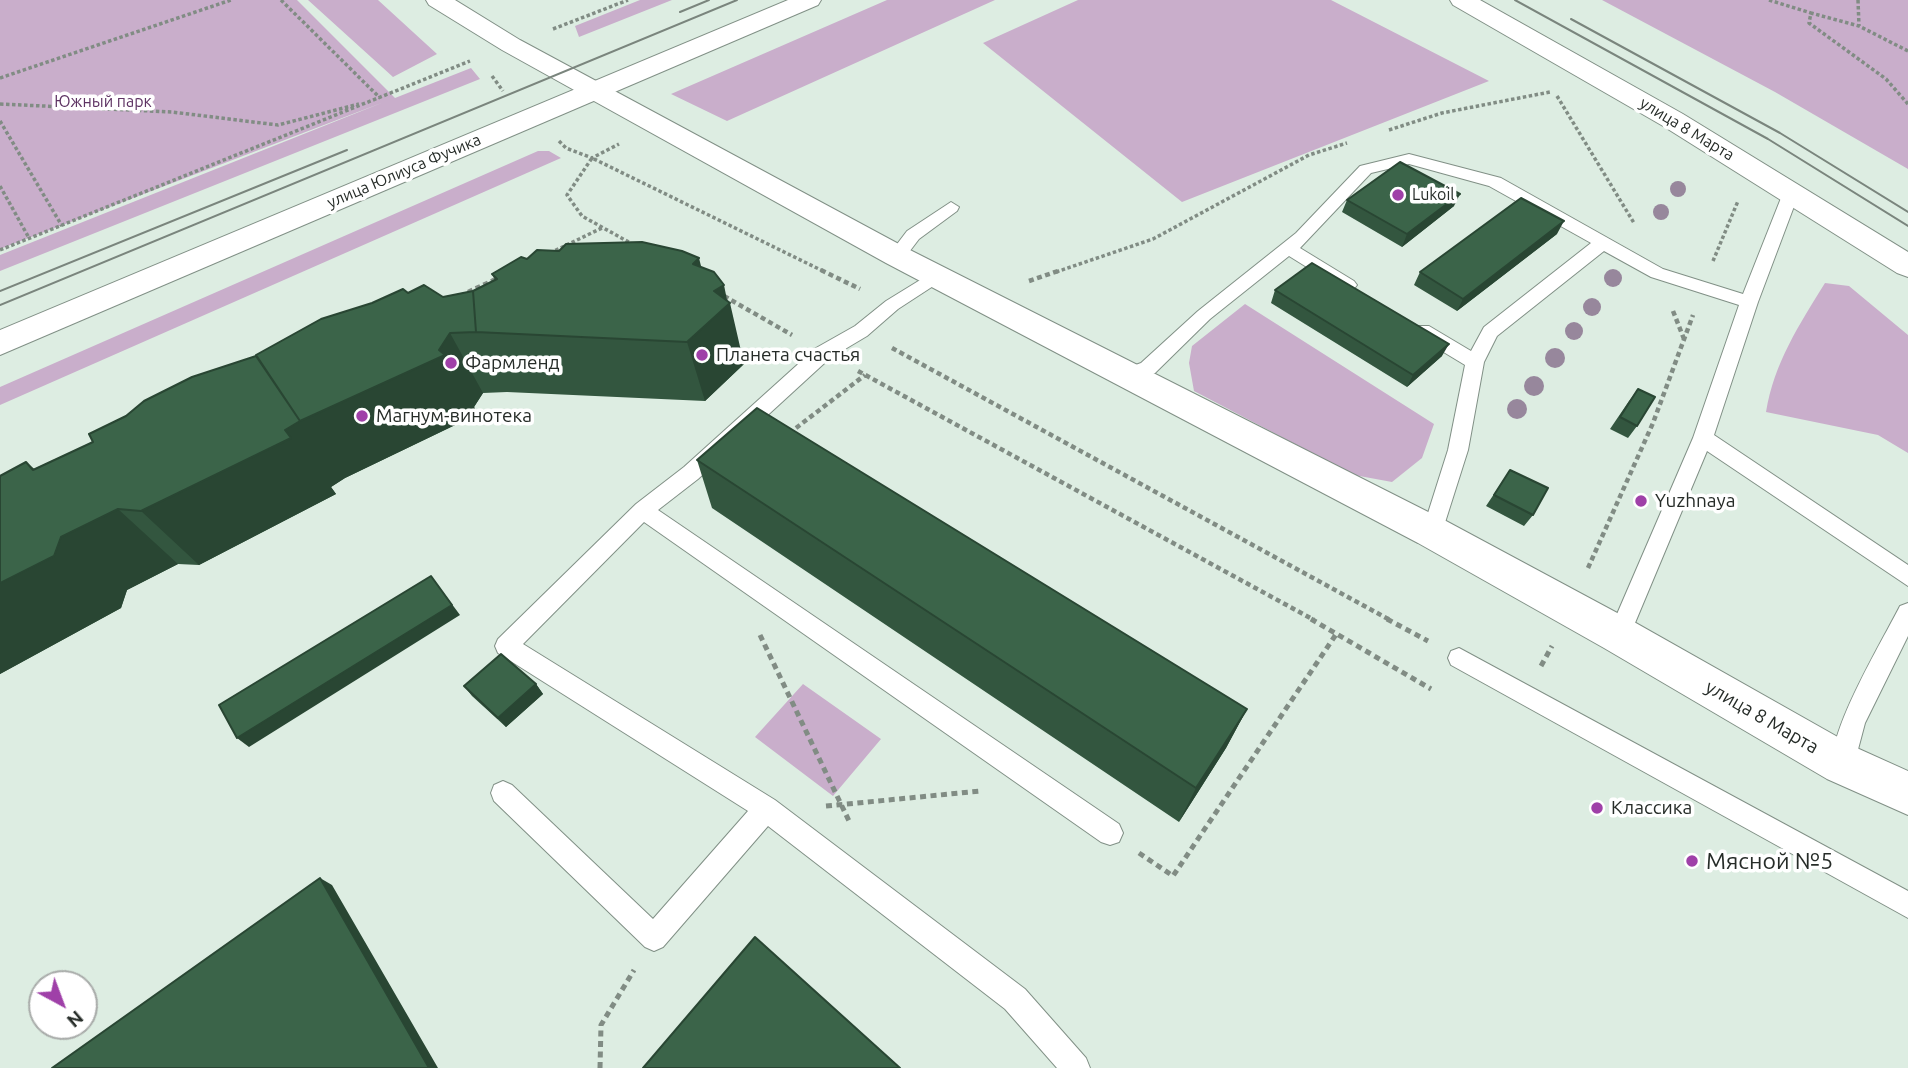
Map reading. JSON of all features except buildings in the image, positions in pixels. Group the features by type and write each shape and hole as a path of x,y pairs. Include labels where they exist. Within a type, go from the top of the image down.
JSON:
{"street":[{"name":"улица 8 Марта","path":"438,0 511,45 897,256 1432,532 1619,635 1843,764 1908,793"},
{"name":"улица Юлиуса Фучика","path":"0,343 808,0"},
{"name":"улица 8 Марта","path":"1462,0 1615,86 1908,267"}],"lane":[{"path":"1129,375 1148,368 1204,315 1288,248 1366,169 1409,159 1495,182 1657,274 1703,285 1749,302"},
{"path":"1619,635 1703,438 1749,302 1791,193"},
{"path":"897,256 913,235 951,207"},
{"path":"1432,532 1458,450 1475,362 1490,332 1603,243"},
{"path":"1288,248 1358,291"},
{"path":"938,275 892,305 862,331 823,353 691,473 643,510 506,646 766,809 1015,999 1076,1068"},
{"path":"1405,320 1475,362"},
{"path":"1703,438 1908,577"},
{"path":"643,510 1110,833"},
{"path":"1843,764 1853,722 1908,613"},
{"path":"1459,658 1908,905"},
{"path":"503,793 654,938 766,809"}],"path":[{"path":"0,78 231,0"},
{"path":"281,0 380,98"},
{"path":"0,250 628,0"},
{"path":"1769,0 1859,26 1908,51"},
{"path":"1858,0 1859,26"},
{"path":"1811,13 1809,23 1886,79 1908,104"},
{"path":"1546,83 1555,91 1630,214 1684,339"},
{"path":"1389,130 1442,113 1555,91"},
{"path":"0,104 172,113 278,125 380,98"},
{"path":"0,121 62,226"},
{"path":"1017,284 1153,239 1309,155 1349,142"},
{"path":"638,247 582,216 567,195 592,158 892,305"},
{"path":"0,186 29,238"},
{"path":"1526,696 1571,608 1653,423 1703,285 1739,200"},
{"path":"541,257 604,227"},
{"path":"465,293 503,275"},
{"path":"719,293 823,353 1337,633 1431,688"},
{"path":"862,331 1459,658"},
{"path":"758,629 852,829"},
{"path":"1110,833 1173,876 1337,633"},
{"path":"766,809 841,806 1041,785"},
{"path":"600,1068 601,1025 654,938"}],"green space":[{"name":"Южный парк","path":"0,0 297,0 395,98 471,68 480,79 0,271 0,255 384,102 0,249"},
{"path":"308,0 378,0 437,54 393,77"},
{"path":"640,0 672,0 579,37 575,26"},
{"path":"887,0 995,0 727,121 671,94"},
{"path":"1078,0 1331,0 1489,81 1182,202 983,43"},
{"path":"1602,0 1908,0 1908,169 1775,92"},
{"path":"538,151 549,151 561,158 0,405 0,387"},
{"path":"1825,283 1849,286 1908,335 1908,453 1878,435 1766,412 1781,361"},
{"path":"1245,304 1434,424 1422,458 1392,482 1354,475 1194,391 1189,363 1192,346"},
{"path":"803,684 881,739 833,796 755,737"}],"tram line":[{"path":"680,12 709,0"},
{"path":"0,305 737,0"},
{"path":"1515,0 1768,139 1908,226"},
{"path":"1571,19 1780,133 1908,212"},
{"path":"0,291 347,150"}],"place":[{"name":"Lukoil","path":"1398,195"},
{"name":"Планета счастья","path":"702,355"},
{"name":"Фармленд","path":"451,363"},
{"name":"Магнум-винотека","path":"362,416"},
{"name":"Yuzhnaya","path":"1641,501"},
{"name":"Классика","path":"1597,808"},
{"name":"Мясной №5","path":"1692,861"}]}
